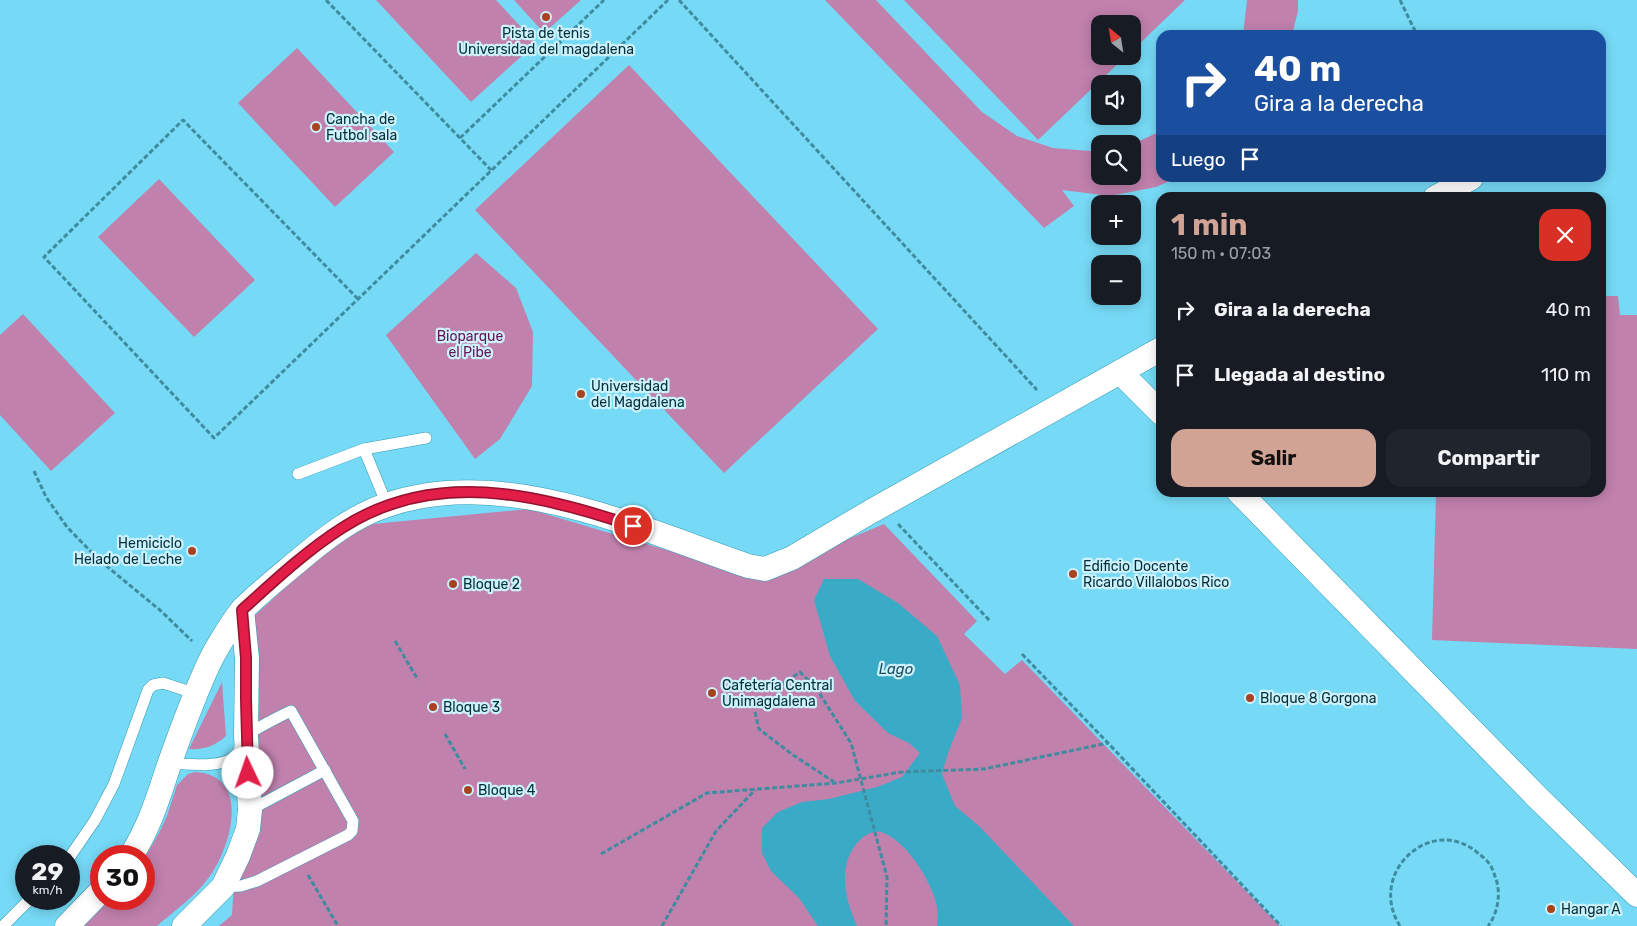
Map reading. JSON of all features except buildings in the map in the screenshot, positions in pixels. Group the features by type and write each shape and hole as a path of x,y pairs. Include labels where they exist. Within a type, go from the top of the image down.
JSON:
{"street":[{"path":"1446,192 1464,182"},
{"path":"137,845 152,817 170,763 211,660 242,610 310,552 341,528 367,513 412,497 442,492 471,491 530,497 589,511 748,566 765,569 792,558 870,512 1156,352"},
{"path":"1120,372 1156,408"},
{"path":"1244,497 1536,796 1637,895"},
{"path":"184,926 223,887 238,856 248,829 250,810 246,736 246,658 242,610"},
{"path":"66,926 90,902"}],"lane":[{"path":"298,474 364,449 426,438"},
{"path":"364,449 386,505"},
{"path":"78,845 95,820 114,784 148,690 153,685 163,683 197,694"},
{"path":"170,763 220,764 235,757 246,736 290,710 353,821 354,826 348,835 299,860 249,884 223,887"},
{"path":"250,810 325,770"},
{"path":"3,926 19,910"}],"path":[{"path":"326,0 491,170"},
{"path":"460,138 604,0"},
{"path":"358,299 184,120 44,257 214,438 668,0"},
{"path":"679,0 1054,409"},
{"path":"1400,0 1415,30"},
{"path":"34,471 46,497 67,527 98,559 161,611 211,660"},
{"path":"870,512 900,524 990,621"},
{"path":"395,641 418,680"},
{"path":"1022,654 1281,926"},
{"path":"781,685 800,672 816,688 851,742 887,878 886,926"},
{"path":"755,712 759,729 793,755 836,783"},
{"path":"445,734 465,769"},
{"path":"601,854 707,793 836,783 901,772 984,769 1108,743"},
{"path":"662,926 716,831 756,789"},
{"path":"1400,926 1394,918 1390,899 1393,875 1403,859 1417,847 1428,842 1447,840 1471,846 1490,863 1499,887 1497,908 1488,926"},
{"path":"299,860 338,926"}],"green space":[{"path":"376,0 496,0 536,43 471,102"},
{"name":"Pista de tenis Universidad del magdalena","path":"514,0 581,0 544,33"},
{"path":"825,0 876,0 982,112 1017,136 1053,148 1091,151 1091,185 1141,185 1141,140 1156,133 1156,182 1168,182 1156,187 1115,195 1062,190 1074,206 1044,228"},
{"path":"904,0 1185,0 1141,42 1141,15 1091,15 1091,65 1117,65 1106,75 1091,75 1091,89 1038,140"},
{"path":"1247,0 1298,0 1298,11 1293,30 1244,30"},
{"name":"Cancha de Futbol sala","path":"297,48 394,152 335,207 238,103"},
{"path":"629,65 878,329 724,473 475,210"},
{"path":"159,179 255,280 194,337 98,237"},
{"name":"Bioparque el Pibe","path":"476,253 516,288 533,332 532,386 500,439 475,459 386,335"},
{"path":"1606,296 1618,296 1620,315 1637,315 1637,649 1432,640 1436,497 1606,497"},
{"path":"23,314 115,413 51,471 0,415 0,335"},
{"path":"529,509 757,577 884,524 977,621 964,634 1005,674 1022,660 1280,926 219,926 232,915 250,620 352,526"},
{"path":"222,682 226,736 209,747 189,749"},
{"path":"195,772 213,776 224,785 230,799 232,814 230,831 225,848 210,876 192,897 157,926 83,926 99,910 155,910 155,845 152,845 167,816 177,785 188,774"}],"water":[{"name":"Lago","path":"824,579 858,579 898,603 937,636 960,685 962,718 942,774 955,806 979,826 1074,926 937,926 935,900 926,878 906,850 890,836 881,832 873,832 862,838 852,849 845,871 846,893 857,926 818,926 799,898 771,871 762,853 762,828 778,812 802,802 829,799 877,787 902,777 920,753 909,743 888,733 855,701 830,656 814,600"}],"place":[{"name":"Pista de tenis Universidad del magdalena","path":"546,17"},
{"name":"Cancha de Futbol sala","path":"316,127"},
{"name":"Universidad del Magdalena","path":"581,394"},
{"name":"Hemiciclo Helado de Leche","path":"192,551"},
{"name":"Edificio Docente Ricardo Villalobos Rico","path":"1073,574"},
{"name":"Bloque 2","path":"453,584"},
{"name":"Cafetería Central Unimagdalena","path":"712,693"},
{"name":"Bloque 8 Gorgona","path":"1250,698"},
{"name":"Bloque 3","path":"433,707"},
{"name":"Bloque 4","path":"468,790"},
{"name":"Hangar A","path":"1551,909"}],"route":[{"path":"248,773 246,658 242,610 272,583 341,528 367,513 412,497 442,492 471,491 530,497 589,511 633,526"}]}
